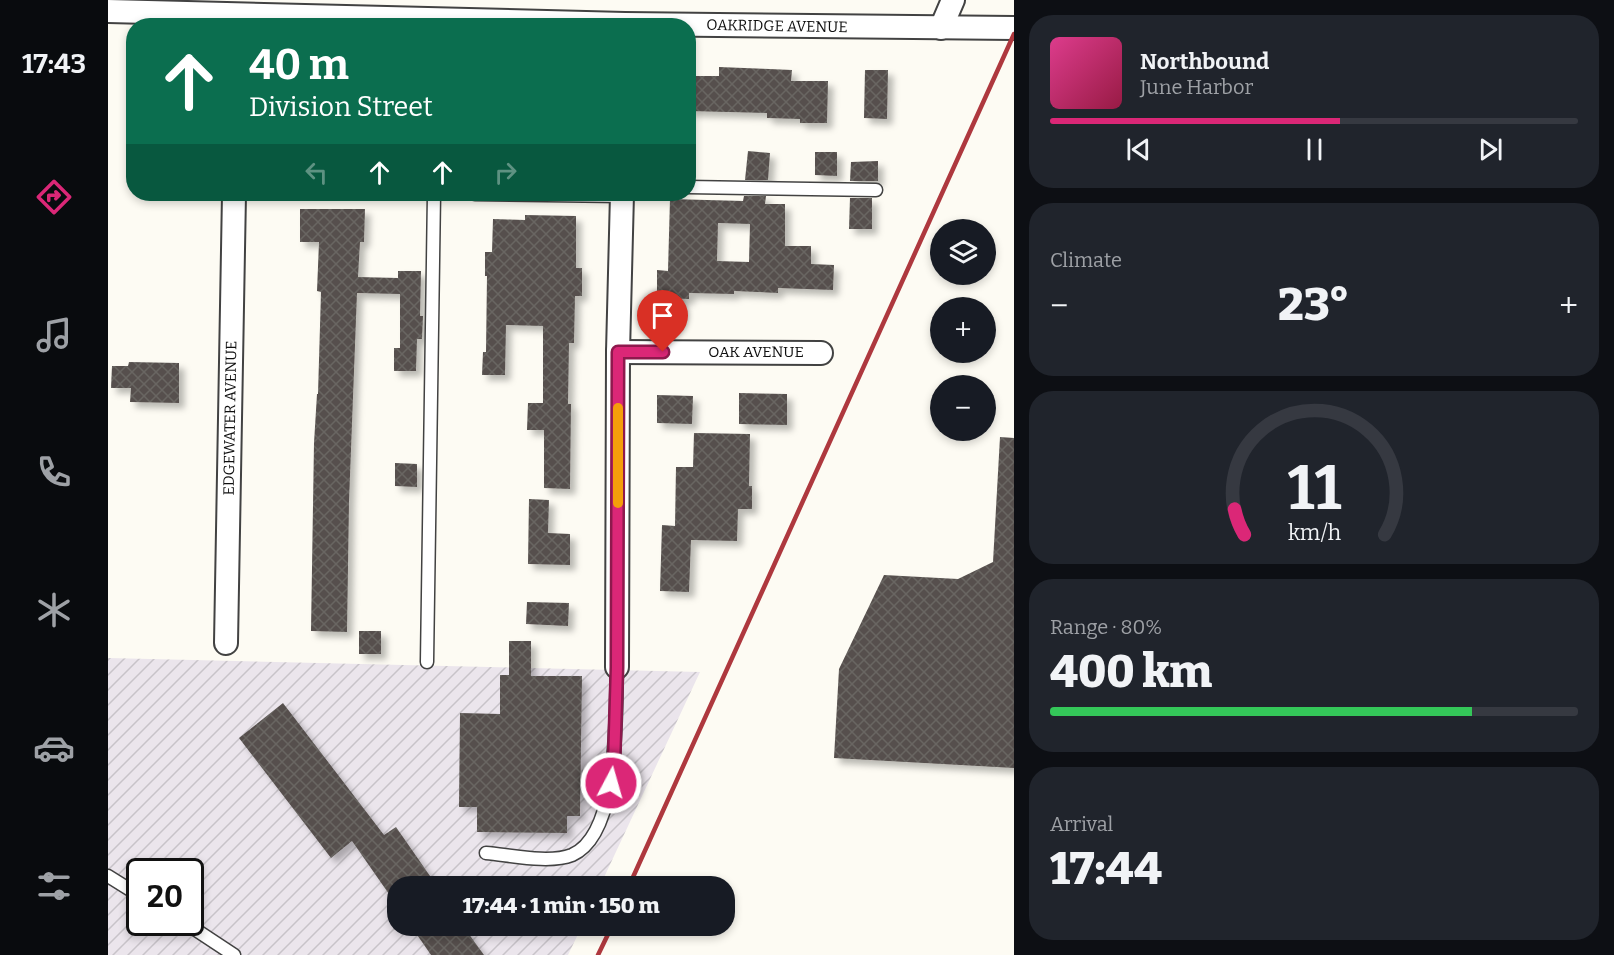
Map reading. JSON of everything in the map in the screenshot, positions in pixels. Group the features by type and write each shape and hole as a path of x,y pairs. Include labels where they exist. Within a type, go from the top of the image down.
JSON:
{"street":[{"path":"941,28 953,0"},
{"name":"OAKRIDGE AVENUE","path":"108,11 177,6 232,18"},
{"name":"OAKRIDGE AVENUE","path":"696,26 1014,28"},
{"name":"EDGEWATER AVENUE","path":"226,643 234,201"},
{"path":"617,667 618,352 622,201"},
{"name":"OAK AVENUE","path":"618,352 821,353"}],"lane":[{"path":"696,187 876,189"},
{"path":"427,662 434,201"},
{"path":"486,853 557,859 570,856 588,842 602,816 613,772 617,667"},
{"path":"108,876 126,887"},
{"path":"204,935 234,955"}],"shaded area":[{"path":"108,658 700,672 605,876 387,876 387,936 577,936 568,955 108,955"}],"building":[{"path":"719,67 792,70 791,81 828,81 827,123 800,123 800,119 767,118 767,113 696,111 696,76 719,76"},
{"path":"865,70 888,70 887,119 864,118"},
{"path":"748,151 770,153 768,180 745,180"},
{"path":"815,152 837,152 837,176 815,175"},
{"path":"878,161 878,181 850,181 851,162"},
{"path":"744,196 766,196 765,204 785,204 785,246 811,246 811,264 834,265 833,290 778,288 778,293 734,291 734,294 689,293 689,299 657,298 657,270 668,271 670,201 743,201","holes":["718,223 750,224 749,262 717,261"]},
{"path":"850,198 872,198 872,229 849,229"},
{"path":"300,209 365,209 364,242 360,242 358,277 398,278 398,271 421,271 422,339 417,339 416,371 394,371 394,348 400,348 400,294 357,293 349,502 347,632 311,631 314,443 321,292 317,291 319,242 300,242"},
{"path":"525,215 576,216 576,268 582,268 582,296 575,296 574,343 569,343 570,489 544,488 544,430 527,430 528,403 543,403 543,326 506,325 505,375 482,375 483,352 486,352 485,252 492,252 493,219 525,220"},
{"path":"129,362 179,363 179,403 130,402 131,388 111,388 112,366 128,366"},
{"path":"739,393 787,394 787,425 739,424"},
{"path":"657,395 693,396 692,424 657,423"},
{"path":"694,433 750,434 749,486 752,486 752,509 738,509 737,541 691,540 689,592 660,591 662,525 675,526 676,467 693,467"},
{"path":"1000,437 1014,438 1014,768 834,758 839,669 884,575 958,579 993,562"},
{"path":"395,463 417,464 417,487 395,486"},
{"path":"529,499 549,500 548,533 570,534 570,565 528,564"},
{"path":"527,602 569,603 568,626 526,624"},
{"path":"359,631 381,631 381,654 359,654"},
{"path":"509,641 531,641 531,676 582,676 580,816 567,816 567,833 477,832 477,807 459,807 460,713 500,714 500,675 509,675"},
{"path":"283,703 384,835 396,827 430,876 387,876 387,891 352,841 331,858 239,738"},
{"path":"418,936 470,936 484,955 431,955"}],"railway":[{"path":"634,876 1014,34"},
{"path":"598,955 607,936"}],"slow traffic":[{"path":"618,408 618,503"}],"route":[{"path":"611,783 614,764 617,667 618,352 663,352"}]}
